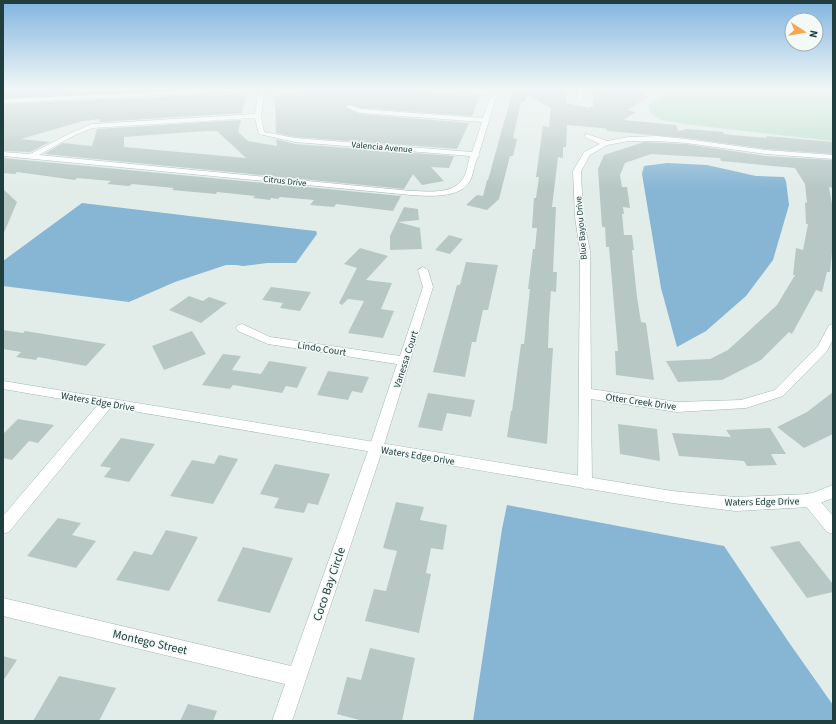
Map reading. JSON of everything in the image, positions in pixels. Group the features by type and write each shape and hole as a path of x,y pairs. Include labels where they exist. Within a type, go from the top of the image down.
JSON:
{"street":[{"path":"32,156 73,134 92,126 162,122"},
{"name":"Valencia Avenue","path":"259,122 261,133 295,140 476,154"},
{"name":"Citrus Drive","path":"3,154 403,192 438,194 453,191 466,181 485,122"},
{"path":"587,136 604,143"},
{"name":"Blue Bayou Drive","path":"585,483 584,251 579,217 578,171 579,164 588,152 604,143 643,138 672,139 758,151 833,157"},
{"name":"Vanessa Court","path":"376,448 428,287 423,270"},
{"name":"Lindo Court","path":"242,328 268,340 404,361"},
{"name":"Otter Creek Drive","path":"585,393 677,407 741,405 779,393 823,348 833,328"},
{"name":"Waters Edge Drive","path":"3,385 672,497 735,504 810,500 833,491"},
{"path":"3,527 107,403"},
{"name":"Coco Bay Circle","path":"282,721 376,448"},
{"path":"810,500 833,527"},
{"name":"Montego Street","path":"3,607 297,677"}],"green space":[{"path":"672,122 833,122 833,141"}],"water":[{"path":"667,163 707,165 756,176 784,177 786,181 789,205 773,260 746,296 706,331 677,347 661,288 642,174 644,166"},
{"path":"82,203 316,231 317,234 296,263 267,263 243,266 226,265 175,282 129,302 3,286 3,261"},
{"path":"507,505 724,546 833,705 833,721 473,721 502,529"}],"building":[{"path":"3,122 80,122 21,139 50,142 30,152 3,151"},
{"path":"212,122 241,122 238,132 248,141 277,146 276,139 295,144 454,156 449,168 431,167 444,181 422,185 413,174 404,189 44,154 63,143 92,146 97,129","holes":["217,131 246,158 124,147 124,137"]},
{"path":"276,122 469,123 457,149 295,137 276,133"},
{"path":"504,122 517,122 513,138 517,139 513,156 510,156 499,199 487,210 466,205 477,195 483,196"},
{"path":"550,122 642,122 676,125 678,131 687,129 723,132 724,134 732,135 767,138 766,136 833,142 833,154 766,149 686,138 607,131 607,129 602,128 567,125 566,147 563,147 563,158 558,157 552,207 556,207 553,272 557,272 556,292 551,291 549,320 548,348 553,348 547,444 507,437 521,344 524,344 530,289 528,289 533,249 535,249 537,228 532,228 534,198 536,198 539,177 536,177 543,126 549,127"},
{"path":"644,142 686,144 766,156 833,160 833,188 829,187 833,210 833,243 830,272 827,272 822,292 816,290 792,334 789,332 761,360 722,380 678,382 666,361 710,359 728,350 777,305 795,275 793,275 796,248 803,250 808,224 806,224 805,202 807,203 805,184 795,168 721,161 720,158 651,154 625,163 620,175 622,187 627,187 630,208 623,207 624,214 622,214 624,235 632,235 634,250 632,250 637,297 641,322 646,323 654,380 616,375 615,351 618,351 609,247 606,247 605,227 602,227 598,169 604,155"},
{"path":"3,158 401,196 393,211 336,204 334,207 310,205 314,200 280,197 278,199 271,198 270,200 253,198 255,196 217,192 216,194 172,190 174,188 132,184 129,186 107,184 111,181 77,178 75,180 17,172 15,174 3,173"},
{"path":"3,189 17,202 3,235"},
{"path":"404,207 418,209 419,220 398,222 420,228 422,249 390,250 390,236"},
{"path":"449,235 463,239 450,254 435,250"},
{"path":"360,248 388,256 366,280 392,283 381,309 394,311 383,338 348,333 364,301 348,299 342,305 339,303 357,268 344,264"},
{"path":"466,262 498,265 488,310 483,310 476,342 472,342 465,377 433,372 457,285 460,285"},
{"path":"271,287 311,292 300,311 280,308 283,303 262,300"},
{"path":"189,296 203,301 209,297 227,303 201,323 169,310"},
{"path":"3,330 23,333 25,331 106,344 86,366 38,357 36,360 16,357 21,352 3,349"},
{"path":"192,331 206,354 164,370 152,346"},
{"path":"223,354 241,356 232,370 261,374 269,361 307,367 297,388 286,386 282,393 233,385 230,389 202,385"},
{"path":"328,371 369,377 362,393 352,391 348,400 317,395"},
{"path":"833,392 833,434 804,448 777,427 807,412"},
{"path":"428,393 475,400 471,417 447,413 442,431 418,427"},
{"path":"18,419 54,425 38,443 29,441 12,460 3,458 3,434"},
{"path":"618,424 657,429 660,461 620,454"},
{"path":"770,428 786,454 771,454 777,465 747,466 744,461 679,456 672,433 731,437 726,430"},
{"path":"121,438 155,444 129,482 104,477 111,468 100,466"},
{"path":"219,455 238,459 213,504 170,496 192,460 214,464"},
{"path":"275,464 330,474 318,505 308,503 304,513 274,508 279,498 260,494"},
{"path":"396,502 424,507 420,520 447,525 443,550 431,548 426,573 431,574 419,633 365,621 374,589 386,591 397,551 383,548"},
{"path":"58,518 81,523 72,535 96,541 76,568 27,556"},
{"path":"166,530 198,537 169,591 116,580 134,551 152,555"},
{"path":"799,541 833,584 833,592 807,598 770,547"},
{"path":"243,547 293,558 270,613 217,601"},
{"path":"370,648 415,658 402,721 363,721 337,714 347,677 361,680"},
{"path":"3,656 17,660 3,681"},
{"path":"59,676 116,688 99,721 33,721"},
{"path":"188,704 217,711 213,721 180,721"}]}
